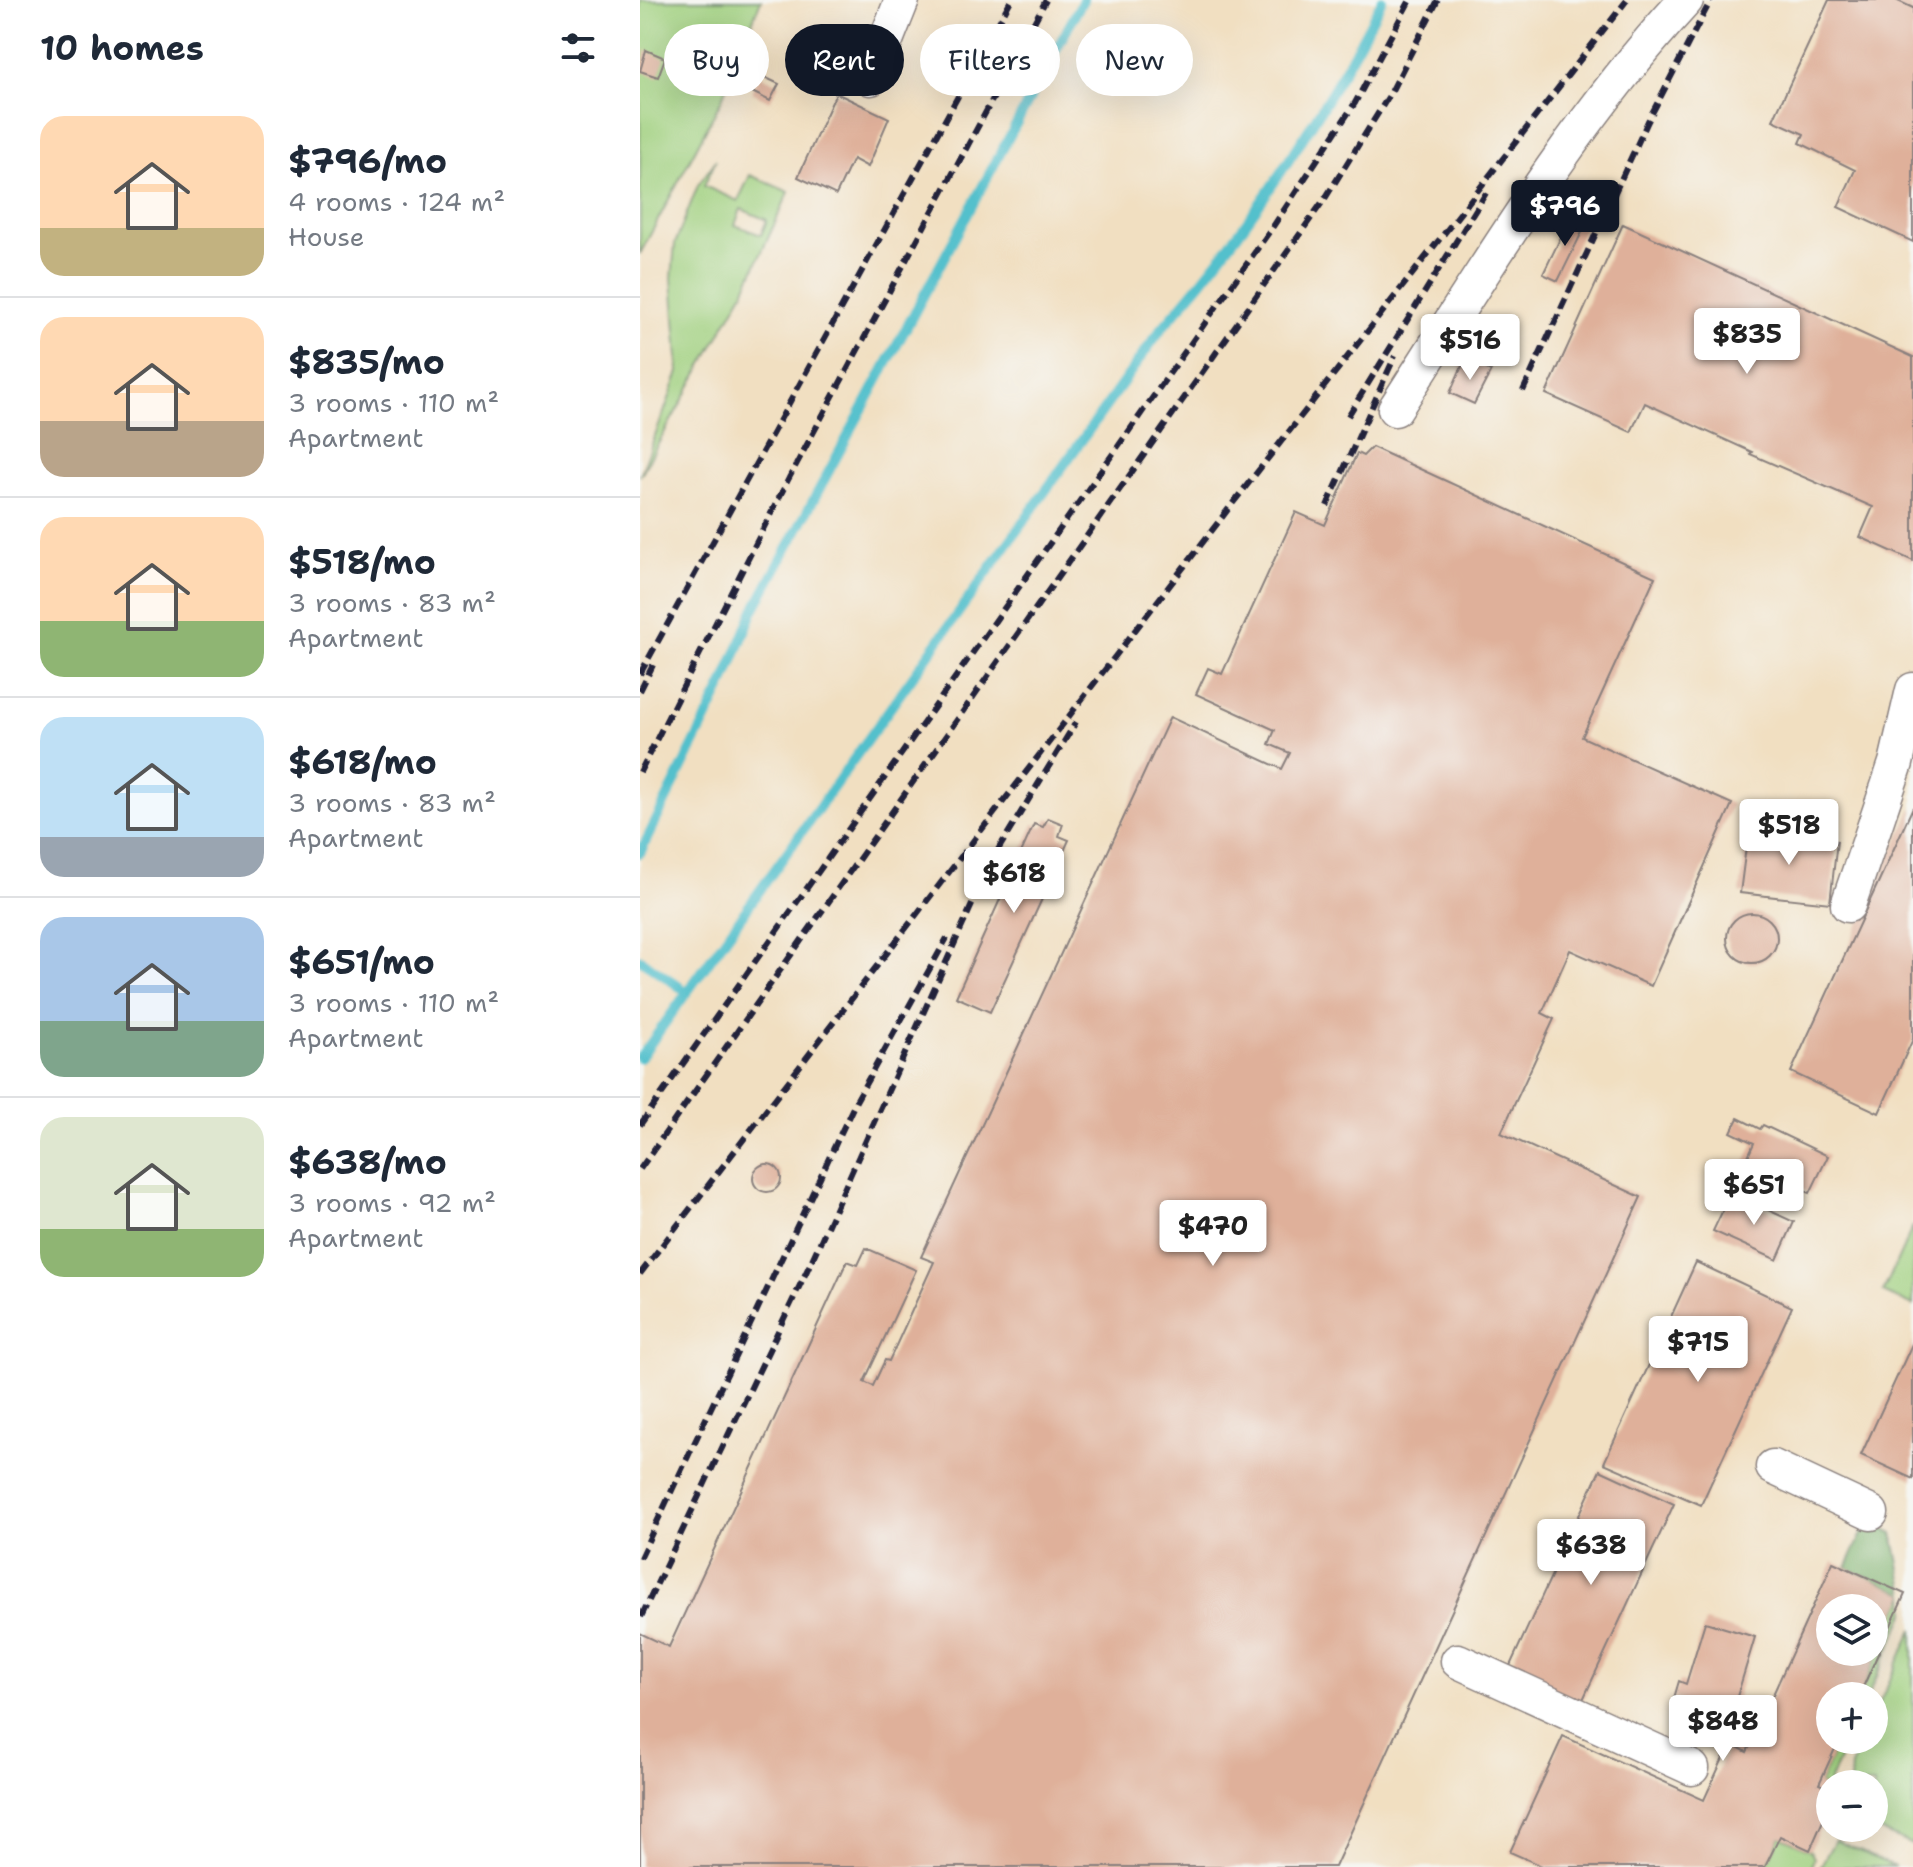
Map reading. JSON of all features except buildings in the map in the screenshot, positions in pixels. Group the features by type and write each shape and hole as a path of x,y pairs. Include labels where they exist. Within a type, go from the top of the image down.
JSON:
{"lane":[{"path":"892,24 902,0"},
{"path":"1395,409 1541,182 1638,52 1686,0"},
{"path":"1848,905 1896,763 1913,690"},
{"path":"1773,1467 1871,1513"},
{"path":"1458,1661 1692,1768"}],"green space":[{"path":"640,0 761,0 751,24 664,24 664,96 723,96 640,254"},
{"path":"716,160 704,186 738,201 750,175 789,192 744,291 640,476 679,372 672,278 675,244 698,185","holes":["741,209 767,220 761,235 735,225"]},
{"path":"1913,1226 1913,1306 1883,1292"},
{"path":"1868,1521 1893,1533 1905,1594 1846,1568"},
{"path":"1905,1594 1906,1612 1888,1652 1888,1632"},
{"path":"1913,1629 1913,1845 1888,1834 1888,1770 1851,1770 1857,1754 1888,1754 1888,1684"},
{"path":"1873,1666 1882,1666 1874,1682 1865,1682"},
{"path":"1833,1754 1842,1754 1835,1770 1825,1770"},
{"path":"1780,1836 1810,1850 1814,1858 1811,1867 1765,1867"},
{"path":"1834,1842 1839,1842 1895,1867 1820,1867"}],"waterway":[{"path":"640,853 724,683 753,612 1083,0"},
{"path":"640,1058 1162,328 1253,213 1310,128 1382,0"},
{"path":"640,959 687,992"}],"railway":[{"path":"640,674 1011,0"},
{"path":"640,772 789,478 1046,0"},
{"path":"640,1125 1272,228 1355,103 1410,0"},
{"path":"640,1169 1326,197 1390,94 1438,0"},
{"path":"640,1274 1233,503 1627,0"},
{"path":"1523,391 1648,121 1711,0"},
{"path":"1348,416 1486,193"},
{"path":"1327,506 1395,356"},
{"path":"640,691 653,665"},
{"path":"641,1617 812,1260 993,858 1076,722"},
{"path":"640,1558 856,1101 947,938"}]}
